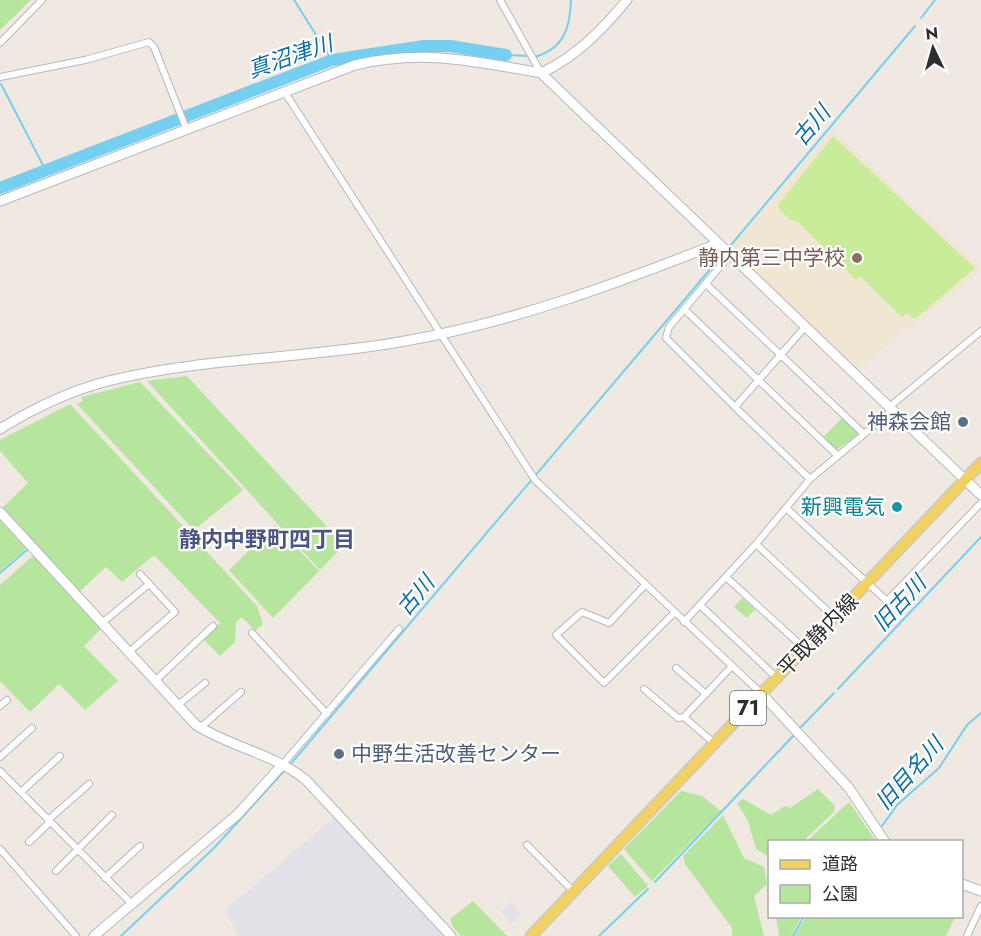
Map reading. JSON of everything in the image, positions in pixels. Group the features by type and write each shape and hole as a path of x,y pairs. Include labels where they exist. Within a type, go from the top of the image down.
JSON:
{"main road":[{"name":"平取静内線","path":"531,936 981,464"}],"street":[{"path":"0,43 42,0"},
{"path":"500,0 541,73 729,256 981,495"},
{"path":"0,201 185,126 355,65 396,56 457,58 541,73 562,63 594,37 627,0"},
{"path":"0,76 85,60 149,42 154,47 185,126"},
{"path":"284,91 443,334 533,477 762,694 849,788 884,840"},
{"path":"0,429 48,402 73,392 137,375 369,347 443,334 516,317 575,298 717,244"},
{"path":"729,256 666,333 668,343 810,478"},
{"path":"706,284 864,434"},
{"path":"684,309 837,455"},
{"path":"735,406 805,327"},
{"path":"684,622 756,544 810,478 864,434 981,331"},
{"path":"786,508 886,601 981,503"},
{"path":"0,512 200,728 219,739 286,767 327,800 451,936"},
{"path":"756,544 834,617"},
{"path":"129,652 175,612 140,574"},
{"path":"726,577 805,649"},
{"path":"102,623 149,584"},
{"path":"645,585 609,623 601,622 582,612 556,635 604,683 674,613"},
{"path":"700,605 777,678"},
{"path":"156,680 213,626"},
{"path":"94,936 238,814 286,767 327,714 399,629"},
{"path":"252,633 327,714"},
{"path":"644,689 678,718 684,717 732,666"},
{"path":"676,668 706,694"},
{"path":"178,705 205,683"},
{"path":"200,728 241,692"},
{"path":"0,706 7,700"},
{"path":"684,717 715,744"},
{"path":"0,757 32,728"},
{"path":"21,792 60,756"},
{"path":"0,771 132,904"},
{"path":"29,842 89,784"},
{"path":"56,871 112,815"},
{"path":"527,845 574,892"},
{"path":"105,878 140,846"},
{"path":"0,849 76,936"},
{"path":"963,884 981,891"},
{"path":"967,936 981,906"}],"shaded area":[{"name":"静内第三中学校","path":"831,129 981,269 857,369 733,248"},
{"path":"335,817 445,936 240,936 224,911"},
{"path":"510,902 522,914 511,924 501,911"}],"green space":[{"path":"0,0 31,0 0,30"},
{"path":"833,136 975,268 915,319 907,313 902,317 860,276 856,280 798,222 789,219 777,206"},
{"path":"187,376 344,545 320,570 147,381"},
{"path":"140,382 243,490 194,530 77,404 83,401 81,397"},
{"path":"70,404 257,606 263,624 255,631 242,617 236,622 235,642 220,656 203,639 220,623 154,555 122,582 106,567 79,592 1,509 28,483 0,451 0,440"},
{"path":"843,417 859,432 836,450 823,437"},
{"path":"0,519 28,547 0,571"},
{"path":"275,525 319,571 273,618 229,570"},
{"path":"34,555 102,628 84,646 118,681 85,710 59,684 30,712 0,681 0,585"},
{"path":"742,598 755,609 747,618 734,607"},
{"path":"818,789 835,806 834,812 804,840 768,840 768,856 756,849 748,821 737,803 743,799 771,815 785,806 790,808"},
{"path":"681,791 702,796 721,811 652,881 624,849"},
{"path":"849,802 875,840 808,840"},
{"path":"723,815 744,858 764,867 767,884 754,896 764,936 732,936 732,928 685,864 683,856"},
{"path":"621,854 648,886 635,897 608,866"},
{"path":"473,901 507,936 461,936 453,927 450,919"},
{"path":"776,918 800,918 791,936 779,936"},
{"path":"805,918 955,918 946,936 794,936"}],"waterway":[{"path":"294,0 332,60"},
{"name":"真沼津川","path":"534,57 552,49 559,43 567,28 571,0"},
{"name":"古川","path":"921,18 935,0"},
{"name":"古川","path":"731,245 915,26"},
{"name":"真沼津川","path":"0,188 332,60 424,46 450,46 506,55"},
{"name":"真沼津川","path":"506,55 529,56"},
{"path":"1,84 46,171"},
{"name":"古川","path":"289,766 718,260"},
{"name":"旧古川","path":"838,689 981,537"},
{"path":"0,573 28,549"},
{"name":"旧古川","path":"801,727 834,693"},
{"name":"旧目名川","path":"882,826 897,805 939,768 967,725 981,713"},
{"name":"旧古川","path":"655,882 793,736"},
{"name":"古川","path":"121,936 215,847 285,770"},
{"name":"旧古川","path":"599,936 648,889"},
{"name":"旧目名川","path":"793,936 803,918"}],"place":[{"name":"静内第三中学校","path":"857,258"},
{"name":"神森会館","path":"963,422"},
{"name":"新興電気","path":"897,507"},
{"name":"中野生活改善センター","path":"339,754"}],"district":[{"name":"静内中野町四丁目","path":"267,539"}]}
